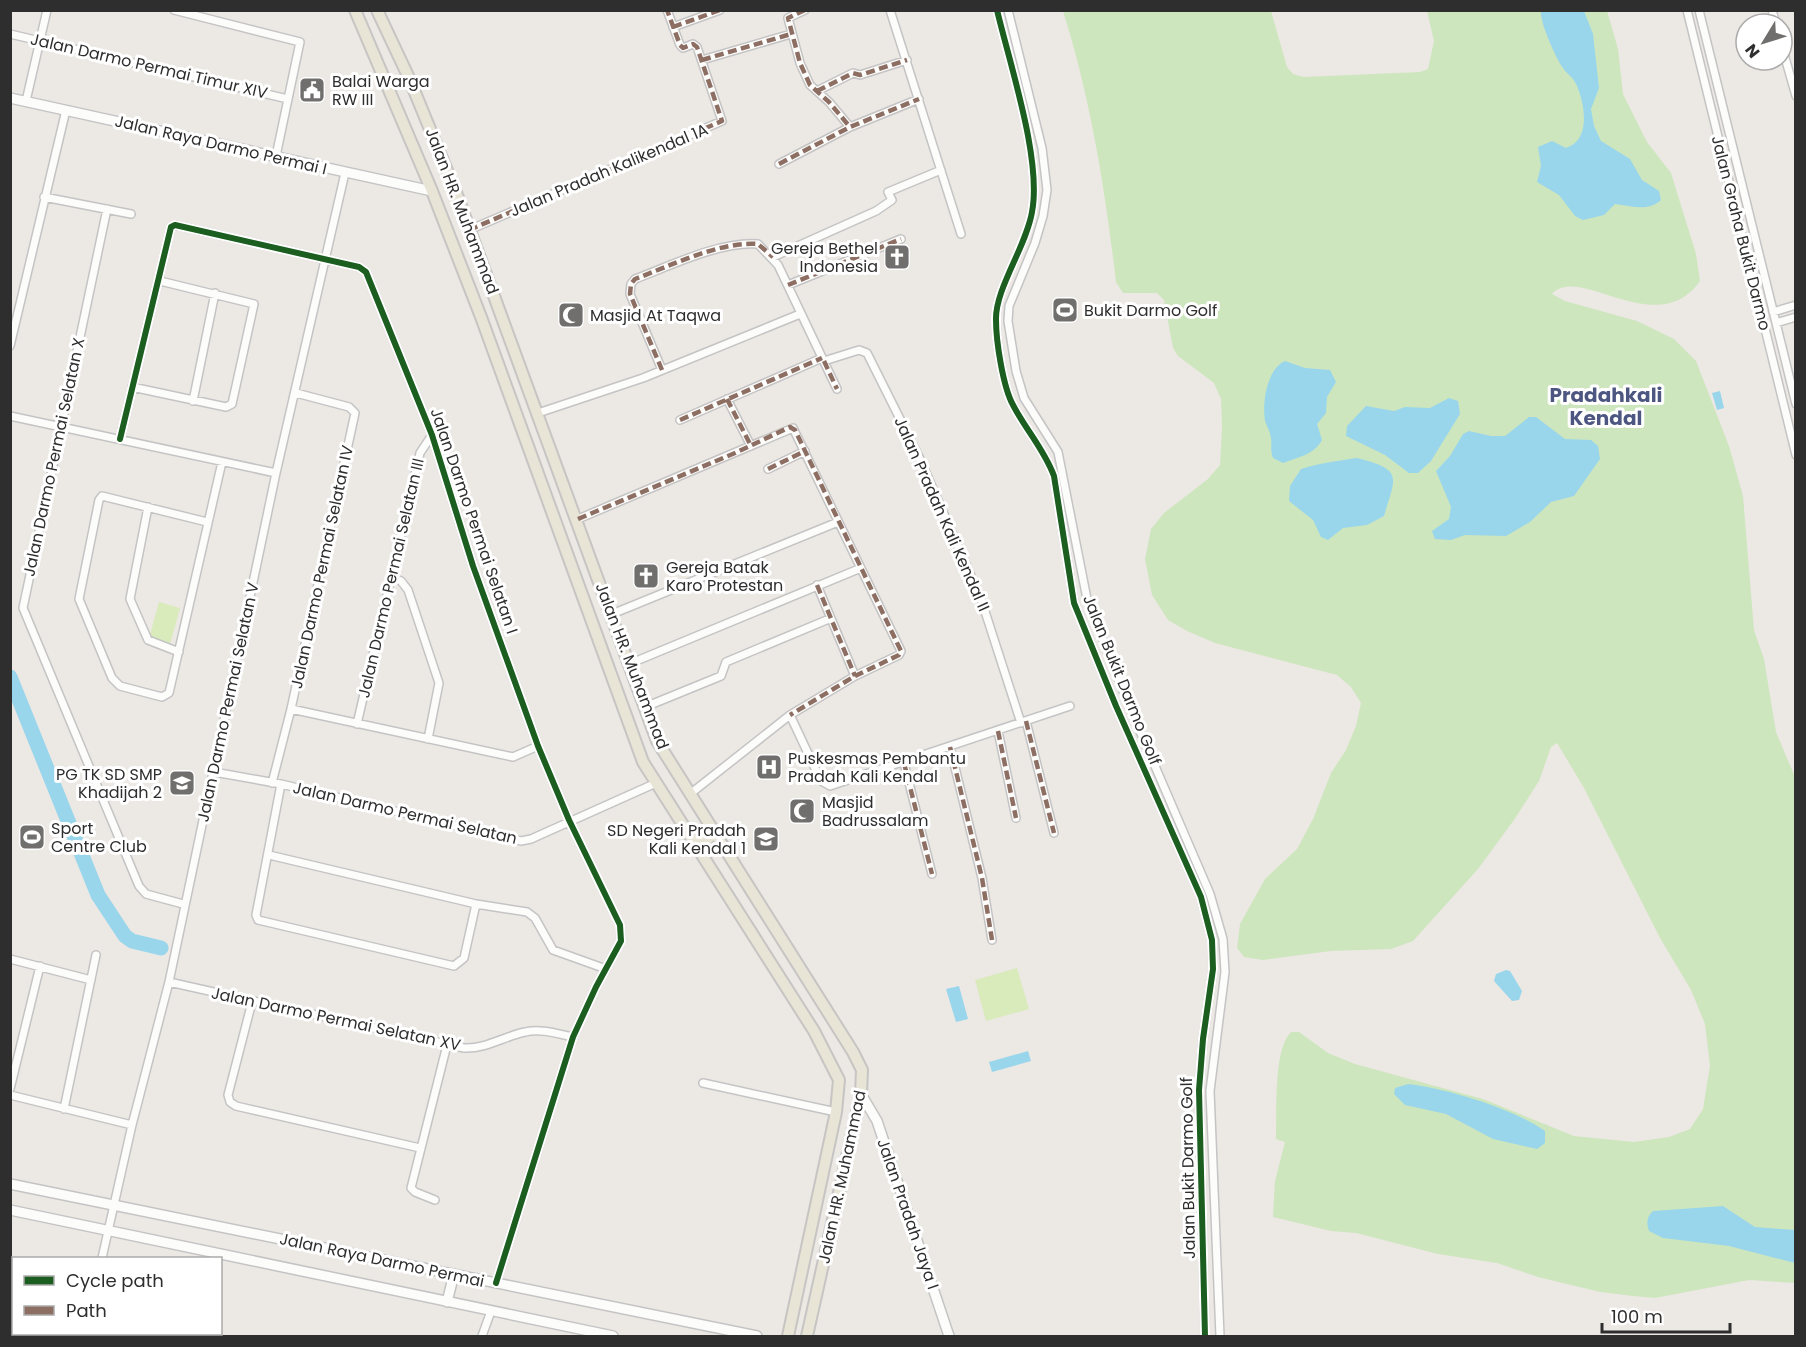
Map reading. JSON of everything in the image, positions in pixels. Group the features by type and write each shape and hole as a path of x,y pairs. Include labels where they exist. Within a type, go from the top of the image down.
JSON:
{"main road":[{"name":"Jalan HR. Muhammad","path":"355,10 432,191 481,317 644,762 820,1041 839,1080 836,1112 788,1336"},
{"name":"Jalan HR. Muhammad","path":"378,10 434,138 576,514 657,741 853,1052 862,1070 861,1094 807,1336"},
{"path":"481,317 499,310"},
{"path":"545,489 557,487 563,481"},
{"path":"555,516 565,509 576,514"},
{"path":"694,842 708,839 714,830"}],"street":[{"path":"26,102 47,10"},
{"path":"667,10 680,45 683,48 695,45 702,60 791,34"},
{"path":"674,27 720,10"},
{"path":"805,10 788,18 800,63 810,85 850,127"},
{"path":"890,10 961,234"},
{"name":"Jalan Bukit Darmo Golf","path":"996,10 1031,152 1035,190 1026,239 997,304 996,320 1008,393 1047,457 1054,476 1074,603 1116,706 1201,897 1212,940 1213,969 1203,1039 1199,1090 1205,1336"},
{"name":"Jalan Bukit Darmo Golf","path":"1008,10 1042,148 1047,190 1043,216 1035,243 1009,306 1008,321 1016,371 1024,398 1058,452 1087,599 1127,701 1210,894 1223,939 1225,972 1210,1091 1220,1336"},
{"name":"Jalan Graha Bukit Darmo","path":"1687,10 1796,455"},
{"name":"Jalan Graha Bukit Darmo","path":"1699,10 1796,404"},
{"path":"178,11 300,42 276,156"},
{"name":"Jalan Darmo Permai Timur XIV","path":"10,34 288,99"},
{"name":"Jalan Pradah Kalikendal 1A","path":"469,230 722,121 702,60"},
{"path":"817,91 853,73 860,75 907,60"},
{"path":"1789,72 1796,96"},
{"name":"Jalan Raya Darmo Permai I","path":"10,98 432,191"},
{"path":"779,164 850,127 919,99"},
{"path":"10,346 66,110"},
{"path":"772,257 876,211 892,200 888,192 941,170"},
{"name":"Jalan Darmo Permai Selatan V","path":"102,1257 132,1125 169,982 183,904 214,772 276,473 345,173"},
{"path":"44,197 130,214"},
{"name":"Jalan Darmo Permai Selatan X","path":"107,209 23,600 25,617 139,885 146,894 183,904"},
{"path":"120,439 160,280 168,231 175,225 325,260"},
{"path":"788,285 901,238"},
{"path":"662,370 630,294 631,284 635,279 687,259 739,244 758,244 772,257 788,285 837,389"},
{"name":"Jalan Darmo Permai Selatan I","path":"325,260 359,267 366,272 432,435 473,566 538,746 569,820 620,925 621,941 573,1037 496,1283"},
{"path":"132,387 226,407 232,404 255,308 251,302 160,280"},
{"path":"193,400 215,293"},
{"path":"1773,312 1796,305"},
{"path":"538,413 662,370 800,314"},
{"path":"1776,324 1796,317"},
{"name":"Jalan Pradah Kali Kendal II","path":"823,360 859,350 867,353 920,459 981,599 1024,722"},
{"path":"680,420 823,360"},
{"name":"Jalan Darmo Permai Selatan IV","path":"272,783 291,709 355,413 349,407 296,393"},
{"path":"727,399 751,446"},
{"path":"10,416 276,473"},
{"path":"576,514 751,446 790,427 795,430 901,651 899,655 855,676 790,715 690,794"},
{"name":"Jalan Darmo Permai Selatan III","path":"357,724 420,453 432,435"},
{"path":"768,469 805,451"},
{"path":"207,522 100,498 79,599 115,683 162,697 170,693 222,462"},
{"path":"148,507 130,603 148,640 179,652"},
{"path":"612,614 838,522"},
{"path":"629,664 861,568"},
{"path":"392,577 401,581 408,590 438,676 437,700 428,739"},
{"path":"817,585 855,676"},
{"path":"645,707 721,676 726,662 830,619"},
{"path":"790,715 823,785 830,786 1070,706"},
{"path":"291,709 513,757 538,746"},
{"path":"1024,722 1054,832"},
{"path":"998,731 1016,818"},
{"path":"950,747 982,878 992,940"},
{"path":"904,763 932,874"},
{"name":"Jalan Darmo Permai Selatan","path":"214,772 281,784 521,841 531,839 569,820 656,783"},
{"path":"281,784 256,915 264,923 454,966 464,958 476,904"},
{"path":"269,855 476,904 532,914 553,950 606,969"},
{"path":"64,1109 96,955"},
{"path":"10,959 91,980"},
{"path":"10,1089 40,966"},
{"name":"Jalan Darmo Permai Selatan XV","path":"169,982 447,1045 478,1047 526,1031 546,1031 573,1037"},
{"path":"252,1002 228,1095 230,1102 236,1107 420,1148"},
{"path":"435,1200 411,1188 447,1045"},
{"path":"703,1083 836,1112"},
{"name":"Jalan Pradah Jaya I","path":"861,1094 877,1121 948,1336"},
{"path":"10,1095 132,1125"},
{"name":"Jalan Raya Darmo Permai","path":"10,1184 758,1336"},
{"name":"Jalan Raya Darmo Permai","path":"10,1210 614,1336"},
{"path":"447,1302 454,1274"},
{"path":"1204,1300 1218,1299"},
{"path":"482,1336 491,1311"}],"green space":[{"name":"Bukit Darmo Golf","path":"1063,11 1271,11 1287,67 1293,74 1304,77 1420,72 1428,69 1434,41 1427,11 1607,11 1618,49 1623,94 1647,142 1671,173 1696,254 1700,281 1682,298 1663,304 1641,304 1580,287 1564,287 1552,294 1565,301 1637,321 1674,339 1696,361 1729,446 1743,496 1754,630 1764,659 1776,732 1795,777 1795,1283 1749,1280 1655,1298 1600,1292 1538,1277 1497,1263 1438,1254 1356,1233 1331,1231 1273,1217 1275,1181 1285,1142 1276,1139 1279,1066 1285,1040 1291,1032 1299,1032 1328,1053 1355,1064 1483,1099 1574,1136 1634,1142 1669,1137 1690,1129 1703,1109 1710,1066 1705,1024 1691,990 1660,938 1584,788 1557,743 1551,747 1539,781 1514,820 1478,869 1413,941 1391,949 1331,951 1263,960 1244,957 1237,948 1240,924 1265,879 1297,849 1313,819 1331,773 1346,750 1356,726 1361,703 1351,687 1337,675 1215,643 1187,631 1168,620 1152,595 1145,559 1151,529 1164,513 1208,479 1220,465 1221,399 1214,383 1178,356 1173,348 1164,300 1157,293 1123,293 1116,282 1096,145 1082,78"},
{"path":"159,602 180,608 170,644 149,638"},
{"path":"1017,968 1029,1009 986,1021 975,980"}],"water":[{"path":"1541,11 1584,11 1593,34 1599,88 1591,109 1594,126 1601,141 1630,159 1642,180 1659,191 1661,200 1656,204 1640,207 1615,204 1604,215 1583,220 1575,216 1559,195 1537,182 1541,166 1538,147 1552,141 1566,148 1574,144 1583,130 1584,121 1577,86 1556,57 1545,31"},
{"path":"1285,361 1305,368 1330,370 1336,382 1327,397 1326,413 1317,424 1322,440 1319,445 1300,457 1283,463 1273,458 1272,455 1271,437 1265,421 1264,405 1270,378 1279,365"},
{"path":"1720,391 1724,408 1717,410 1712,393"},
{"path":"1449,398 1458,401 1460,414 1431,461 1418,473 1409,473 1385,455 1346,436 1347,426 1366,406 1394,411 1405,407 1430,408"},
{"path":"1529,417 1536,417 1565,439 1591,440 1598,446 1600,459 1574,496 1551,502 1530,522 1506,536 1465,535 1451,540 1435,539 1432,531 1449,519 1451,507 1436,471 1450,456 1463,434 1469,431 1491,436 1505,436"},
{"path":"1357,458 1383,467 1390,471 1393,477 1384,516 1367,525 1343,528 1328,540 1321,537 1313,520 1289,501 1290,486 1301,469"},
{"path":"1506,970 1510,971 1522,991 1519,1000 1512,1001 1494,981 1496,974"},
{"path":"959,986 968,1019 956,1022 946,989"},
{"path":"1028,1051 1031,1061 992,1072 989,1062"},
{"path":"1408,1084 1460,1095 1516,1115 1545,1131 1545,1143 1537,1149 1493,1139 1446,1114 1405,1105 1394,1094 1395,1088"},
{"path":"1723,1206 1755,1227 1795,1230 1795,1263 1729,1246 1663,1238 1649,1231 1649,1215 1653,1211"}],"waterway":[{"path":"10,677 98,895 125,936 132,941 161,948"}],"marked path":[{"path":"469,230 722,121 697,47 693,44 683,48 680,45 667,10"},
{"path":"673,27 720,10"},
{"path":"805,10 788,18 800,63 810,85 829,102 850,127"},
{"path":"702,60 791,34"},
{"path":"817,91 853,73 860,75 907,60"},
{"path":"779,164 850,127 919,99"},
{"path":"788,285 901,239"},
{"path":"662,370 630,294 631,284 635,279 728,246 758,244 773,257"},
{"path":"680,420 822,358"},
{"path":"824,361 837,389"},
{"path":"727,399 751,446"},
{"path":"578,519 735,453 790,427 795,430 901,651 899,655 855,676 790,715"},
{"path":"768,469 805,451"},
{"path":"817,585 855,676"},
{"path":"1026,721 1054,833"},
{"path":"998,731 1016,818"},
{"path":"950,747 982,878 992,940"},
{"path":"904,763 932,874"}],"cycle path":[{"path":"997,10 1029,140 1034,191 1029,225 1005,281 997,308 997,340 1003,376 1013,405 1054,476 1074,603 1116,706 1201,897 1212,940 1213,969 1203,1039 1199,1090 1205,1336"},
{"path":"120,439 171,227 175,225 359,267 366,272 432,435 473,566 538,746 569,820 620,925 621,941 573,1037 496,1283"}],"place":[{"name":"Balai Warga RW III","path":"312,90"},
{"name":"Gereja Bethel Indonesia","path":"897,257"},
{"name":"Bukit Darmo Golf","path":"1065,310"},
{"name":"Masjid At Taqwa","path":"571,315"},
{"name":"Gereja Batak Karo Protestan","path":"646,576"},
{"name":"Puskesmas Pembantu Pradah Kali Kendal","path":"769,767"},
{"name":"PG TK SD SMP Khadijah 2","path":"182,783"},
{"name":"Masjid Badrussalam","path":"802,811"},
{"name":"Sport Centre Club","path":"32,837"},
{"name":"SD Negeri Pradah Kali Kendal 1","path":"766,839"}],"district":[{"name":"Pradahkali Kendal","path":"1606,406"}]}
